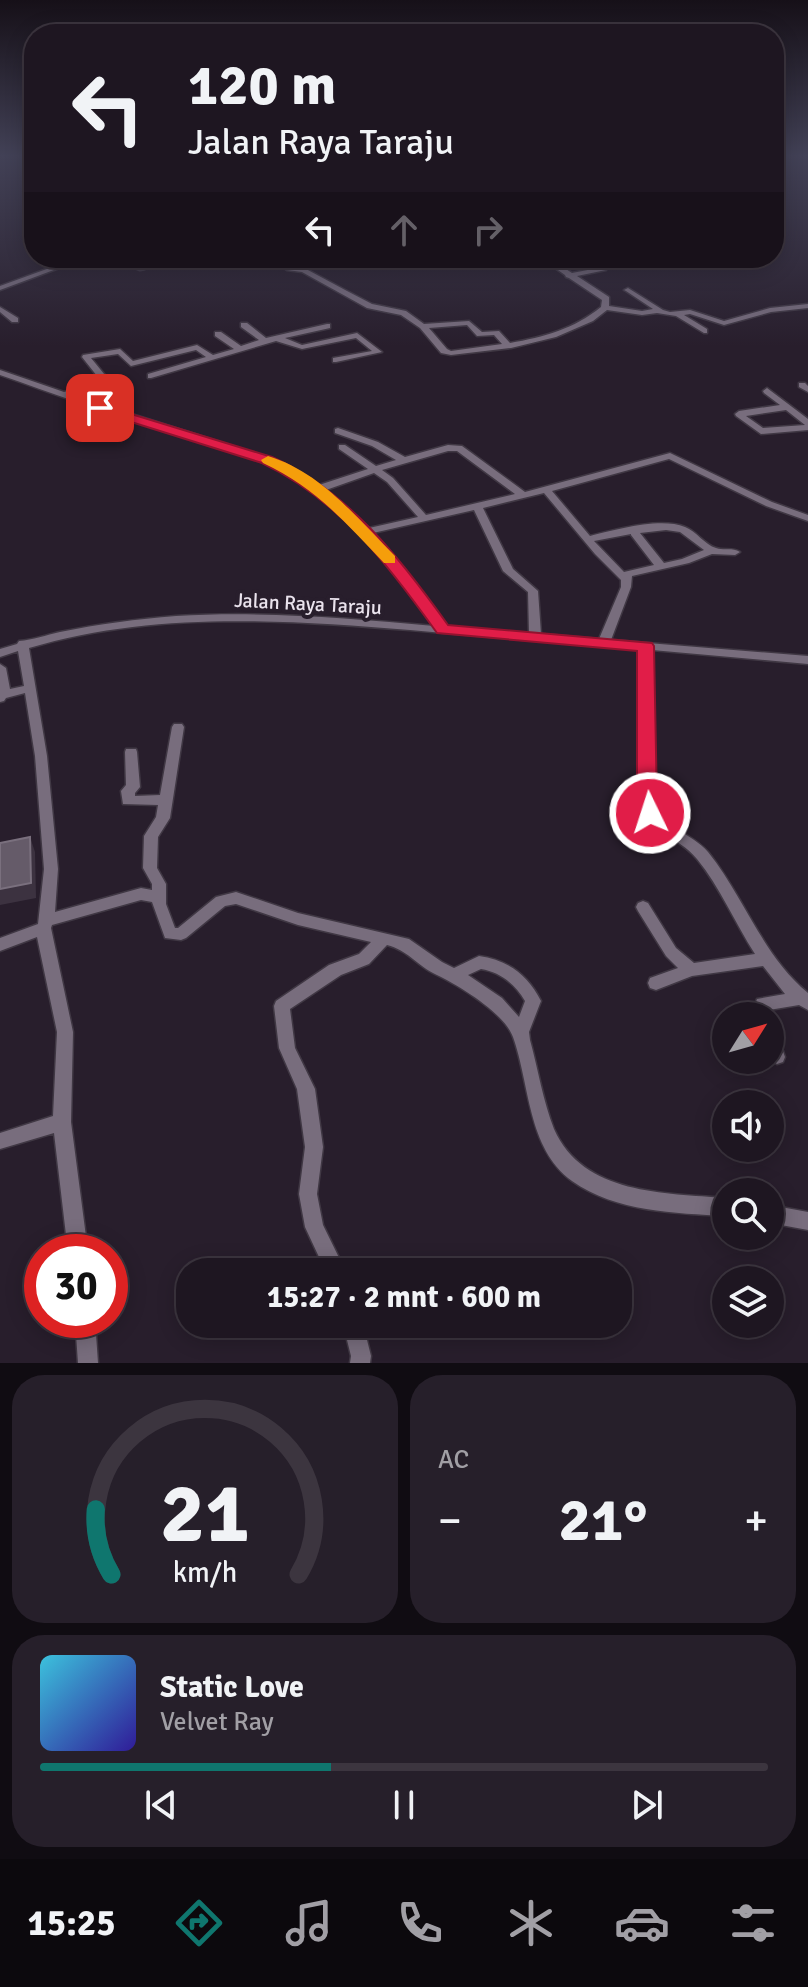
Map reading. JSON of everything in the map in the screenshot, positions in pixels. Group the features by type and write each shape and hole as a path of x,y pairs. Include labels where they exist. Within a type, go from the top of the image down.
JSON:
{"street":[{"path":"3,287 53,268"},
{"path":"288,268 304,270 370,306 403,313 423,326 447,353 541,340 578,325 605,308 642,313 692,312 724,323 770,310 808,305"},
{"path":"557,268 606,299 605,308"},
{"path":"568,276 603,268"},
{"path":"628,290 660,311"},
{"path":"797,296 808,305"},
{"path":"0,309 15,320"},
{"path":"678,314 704,331"},
{"path":"423,326 469,323 480,334 496,333 508,346"},
{"path":"244,325 265,341"},
{"path":"151,376 238,348 327,326"},
{"path":"218,334 238,348"},
{"path":"276,338 302,347 357,335 378,352 336,360"},
{"path":"329,341 347,359"},
{"path":"64,395 106,382 86,357 120,351 131,364 193,344 212,358"},
{"path":"0,372 267,460 318,489 341,506 406,578 443,630"},
{"path":"767,391 808,425"},
{"path":"787,407 739,414 761,431 808,425"},
{"path":"338,431 375,444 404,460"},
{"path":"342,447 400,489 424,518"},
{"path":"318,489 453,447 459,448 521,494"},
{"path":"365,532 546,490 670,456 769,504 808,518"},
{"path":"546,490 590,539 615,573 626,578"},
{"path":"477,505 508,571 533,591 535,637"},
{"path":"590,539 675,527 694,536 711,551"},
{"path":"635,533 661,566"},
{"path":"604,642 626,587 626,578 632,572 711,551 735,552"},
{"name":"Jalan Raya Taraju","path":"0,653 23,644 125,626 219,618 316,620 808,660"},
{"path":"23,644 41,756 51,869 45,924 65,1032 62,1122 76,1234"},
{"path":"646,646 647,804 650,813 659,824 702,855 767,959 804,1001"},
{"path":"0,668 1,696 31,688"},
{"path":"178,727 162,823 151,836 150,868 159,884 166,929 175,935 229,897 298,919 411,946 436,967 455,975 496,1003 521,1032 548,1138 569,1166 583,1178 633,1196 712,1205"},
{"path":"131,752 133,787 128,791 128,801 165,800"},
{"path":"0,945 45,924 141,894 160,898"},
{"path":"643,907 671,952 691,970"},
{"path":"329,1258 314,1227 308,1194 314,1147 306,1089 287,1048 282,1006 335,970 364,959 384,938"},
{"path":"656,983 691,970 767,959"},
{"path":"455,975 479,962 512,974 530,992 533,1001 521,1032"},
{"path":"784,1002 804,1001"},
{"path":"0,1141 62,1122"},
{"path":"784,1217 808,1221"},
{"path":"86,1338 88,1363"},
{"path":"356,1338 360,1363"}],"building":[{"path":"30,837 31,883 0,889 0,843"}],"slow traffic":[{"path":"268,460 293,472 341,506 389,559"}],"route":[{"path":"100,408 267,460 293,472 341,506 406,578 443,630 646,646 647,804 650,813"}]}
